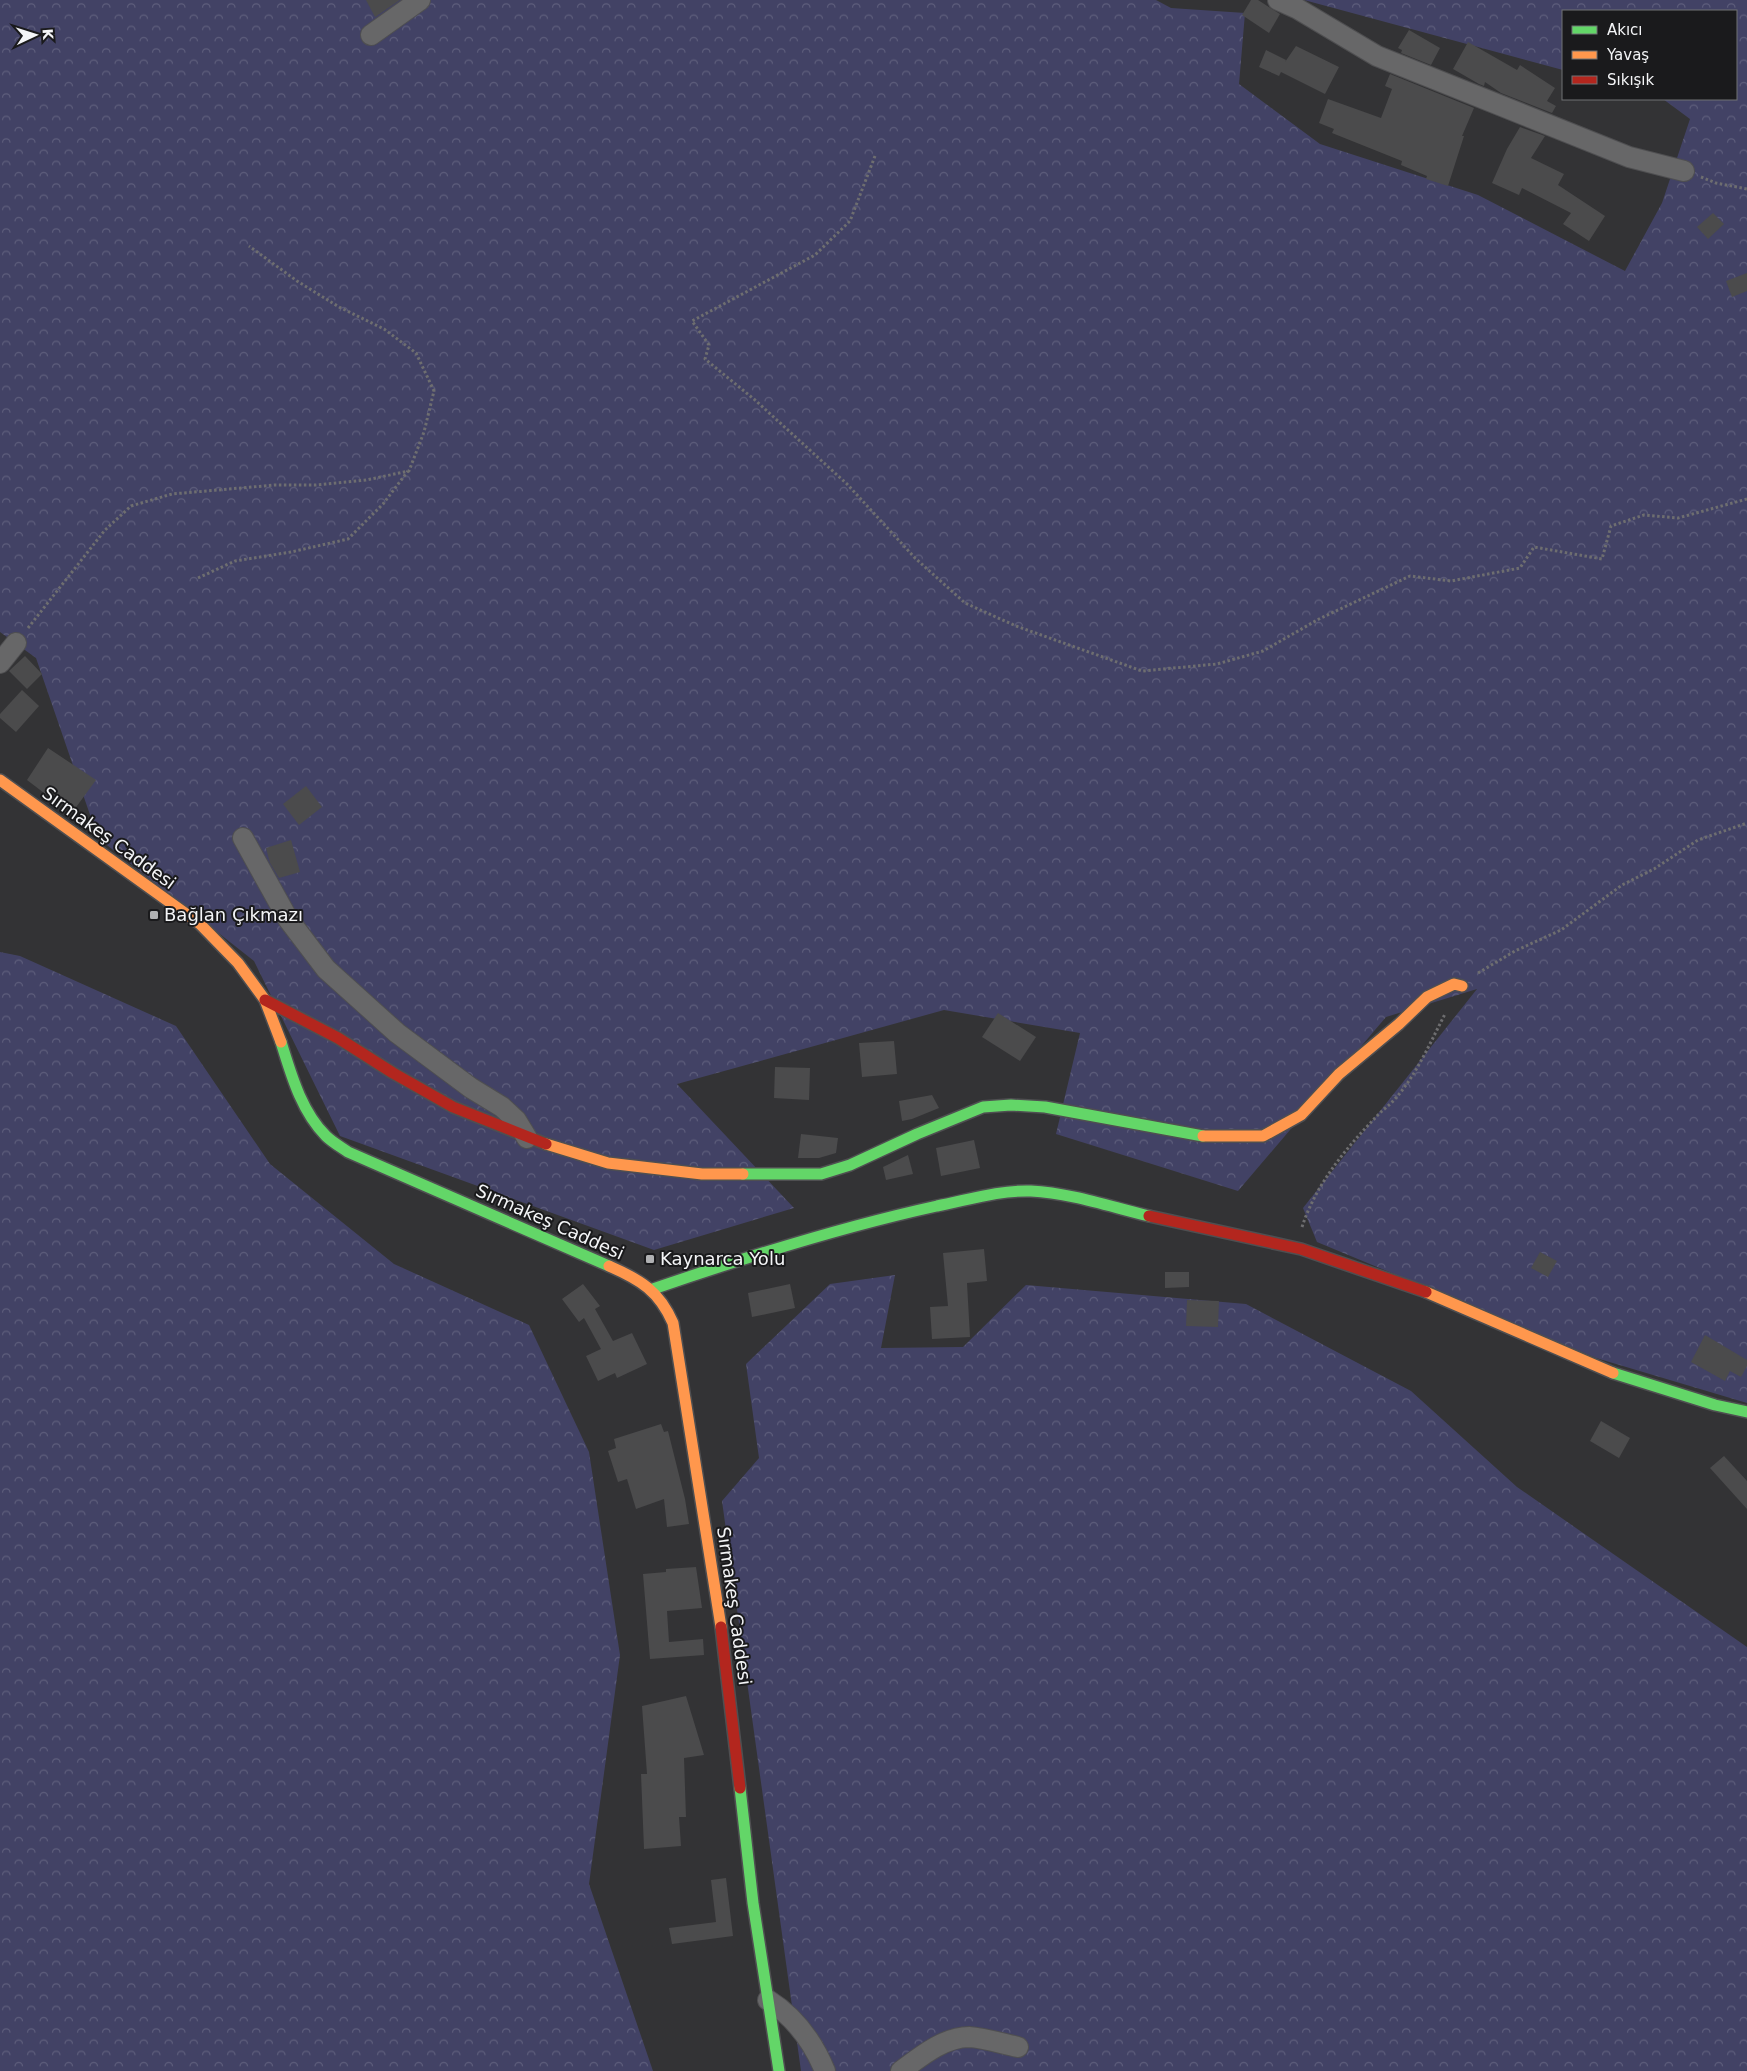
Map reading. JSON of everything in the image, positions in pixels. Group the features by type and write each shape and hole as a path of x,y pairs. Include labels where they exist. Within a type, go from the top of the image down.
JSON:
{"street":[{"path":"371,36 420,0"},
{"path":"1278,0 1298,9 1377,56 1629,157 1684,171"},
{"path":"0,663 16,643"},
{"name":"Sırmakeş Caddesi","path":"0,780 200,924 238,963 265,1000 273,1018 294,1084 313,1119 326,1136 348,1152 614,1268 653,1289 666,1305 673,1323 721,1626 753,1903 779,2071"},
{"path":"243,838 288,919 326,969 398,1033 471,1088 502,1107 516,1120 527,1138"},
{"path":"265,1000 338,1038 393,1073 453,1106 527,1138 608,1163 666,1171 702,1174 821,1174 850,1166 917,1134 983,1107 1045,1107 1209,1137 1263,1136 1301,1115 1338,1074 1399,1024 1427,997 1454,984 1462,986"},
{"path":"653,1289 749,1256 897,1216 1012,1192 1052,1193 1191,1226 1301,1249 1423,1291 1562,1353 1611,1372 1715,1405 1747,1412"},
{"path":"768,2000 792,2018 818,2053 825,2071"},
{"path":"900,2071 920,2057 951,2040 969,2037 1018,2047"}],"path":[{"path":"875,156 850,221 815,255 692,321 709,345 705,359 755,400 847,484 915,558 965,602 1016,626 1142,671 1217,664 1263,652 1319,618 1410,576 1451,581 1520,568 1534,547 1602,559 1611,526 1644,515 1678,518 1747,499"},
{"path":"1684,171 1716,183 1747,189"},
{"path":"198,578 235,561 291,552 348,539 383,504 409,471 424,432 434,391 416,353 384,330 340,307 297,281 249,246"},
{"path":"16,643 105,530 131,506 172,494 275,485 316,485 366,480 409,471"},
{"path":"1301,1249 1300,1232 1306,1213 1336,1162 1394,1100 1421,1060 1462,986 1487,967 1560,930 1622,885 1654,869 1698,840 1747,823"}],"green space":[{"path":"0,0 1156,0 1171,8 1245,13 1239,84 1320,144 1478,195 1625,271 1662,203 1690,119 1664,100 1737,100 1737,10 1562,10 1562,70 1304,0 1747,0 1747,1403 1596,1358 1317,1242 1303,1208 1477,989 1386,1017 1238,1191 1056,1134 1080,1033 944,1010 677,1084 794,1208 654,1250 340,1136 254,961 98,838 36,658 0,632"},
{"path":"0,952 20,956 176,1026 270,1164 394,1264 529,1325 589,1452 620,1655 589,1884 653,2071 0,2071"},
{"path":"895,1275 881,1348 963,1347 1026,1285 1246,1304 1411,1391 1517,1487 1747,1647 1747,2071 801,2071 722,1501 759,1458 746,1364 830,1284"}],"building":[{"path":"366,0 400,0 375,17"},
{"path":"1251,0 1258,0 1280,14 1269,33 1242,15"},
{"path":"1409,30 1440,48 1431,65 1401,53 1402,50 1398,48"},
{"path":"1468,42 1517,70 1520,65 1555,88 1547,101 1556,106 1552,113 1501,93 1485,82 1484,86 1479,84 1453,69"},
{"path":"1296,46 1339,67 1325,94 1281,72 1279,76 1259,67 1266,50 1286,60 1285,62"},
{"path":"1390,74 1474,108 1462,136 1464,136 1448,186 1426,179 1427,176 1401,165 1402,161 1332,133 1334,129 1319,123 1328,99 1381,118 1392,89 1385,86"},
{"path":"1520,127 1545,136 1531,158 1564,174 1558,185 1605,216 1589,241 1563,224 1571,213 1522,188 1519,195 1492,183 1507,149"},
{"path":"1713,213 1724,224 1708,239 1697,227"},
{"path":"1747,273 1747,291 1732,297 1726,281"},
{"path":"25,656 42,674 27,689 9,671"},
{"path":"22,690 39,706 16,732 0,718 0,714"},
{"path":"48,748 96,780 74,810 51,793 48,796 27,780"},
{"path":"306,786 322,807 299,825 283,804"},
{"path":"291,840 300,872 279,878 270,863 266,848"},
{"path":"998,1013 1036,1037 1020,1061 982,1037"},
{"path":"894,1041 897,1074 862,1077 859,1043"},
{"path":"775,1067 810,1068 809,1100 774,1098"},
{"path":"932,1095 939,1108 902,1121 899,1101"},
{"path":"801,1134 838,1138 836,1153 819,1158 798,1158"},
{"path":"974,1140 980,1168 941,1176 936,1148"},
{"path":"908,1155 913,1174 886,1180 883,1167"},
{"path":"984,1249 987,1281 967,1283 970,1337 932,1339 930,1307 948,1306 943,1253"},
{"path":"1540,1252 1557,1261 1548,1277 1531,1268"},
{"path":"1165,1272 1189,1272 1189,1287 1165,1288"},
{"path":"583,1284 600,1306 595,1309 613,1341 632,1333 647,1364 617,1378 615,1373 598,1381 586,1356 601,1349 584,1318 579,1322 562,1299"},
{"path":"790,1284 795,1308 752,1317 748,1293"},
{"path":"1187,1300 1219,1301 1218,1327 1186,1326"},
{"path":"1705,1335 1747,1360 1747,1366 1741,1377 1730,1371 1725,1381 1691,1362"},
{"path":"1601,1421 1630,1438 1619,1458 1590,1441"},
{"path":"661,1424 664,1432 668,1431 685,1499 689,1524 667,1527 664,1499 636,1509 627,1479 618,1482 608,1451 616,1448 614,1439"},
{"path":"1724,1456 1747,1481 1747,1509 1710,1468"},
{"path":"696,1567 702,1608 667,1611 669,1642 703,1639 704,1655 650,1659 643,1574 666,1572 666,1569"},
{"path":"686,1696 704,1755 684,1758 686,1817 679,1817 681,1846 644,1849 641,1774 647,1774 642,1706"},
{"path":"726,1878 733,1936 672,1944 669,1928 716,1922 711,1880"}],"traffic: fast":[{"path":"281,1042 303,1104 326,1136 348,1152 609,1266"},
{"path":"743,1174 821,1174 850,1165 917,1134 983,1107 1011,1105 1045,1107 1203,1136"},
{"path":"653,1289 758,1254 829,1233 901,1214 995,1194 1019,1191 1046,1192 1076,1197 1149,1216"},
{"path":"1613,1373 1715,1405 1747,1412"},
{"path":"740,1788 753,1903 779,2071"}],"traffic: slow":[{"path":"0,780 200,924 238,963 265,1000 281,1042"},
{"path":"1203,1136 1263,1136 1301,1115 1339,1074 1399,1024 1427,997 1454,984 1462,986"},
{"path":"546,1144 608,1163 702,1174 743,1174"},
{"path":"609,1266 631,1276 648,1288 662,1303 673,1323 721,1627"},
{"path":"1426,1292 1613,1373"}],"traffic: jam":[{"path":"265,1000 338,1038 393,1073 453,1107 546,1144"},
{"path":"1149,1216 1301,1249 1426,1292"},
{"path":"721,1627 740,1788"}],"place":[{"name":"Bağlan Çıkmazı","path":"154,915"},
{"name":"Kaynarca Yolu","path":"650,1259"}]}
